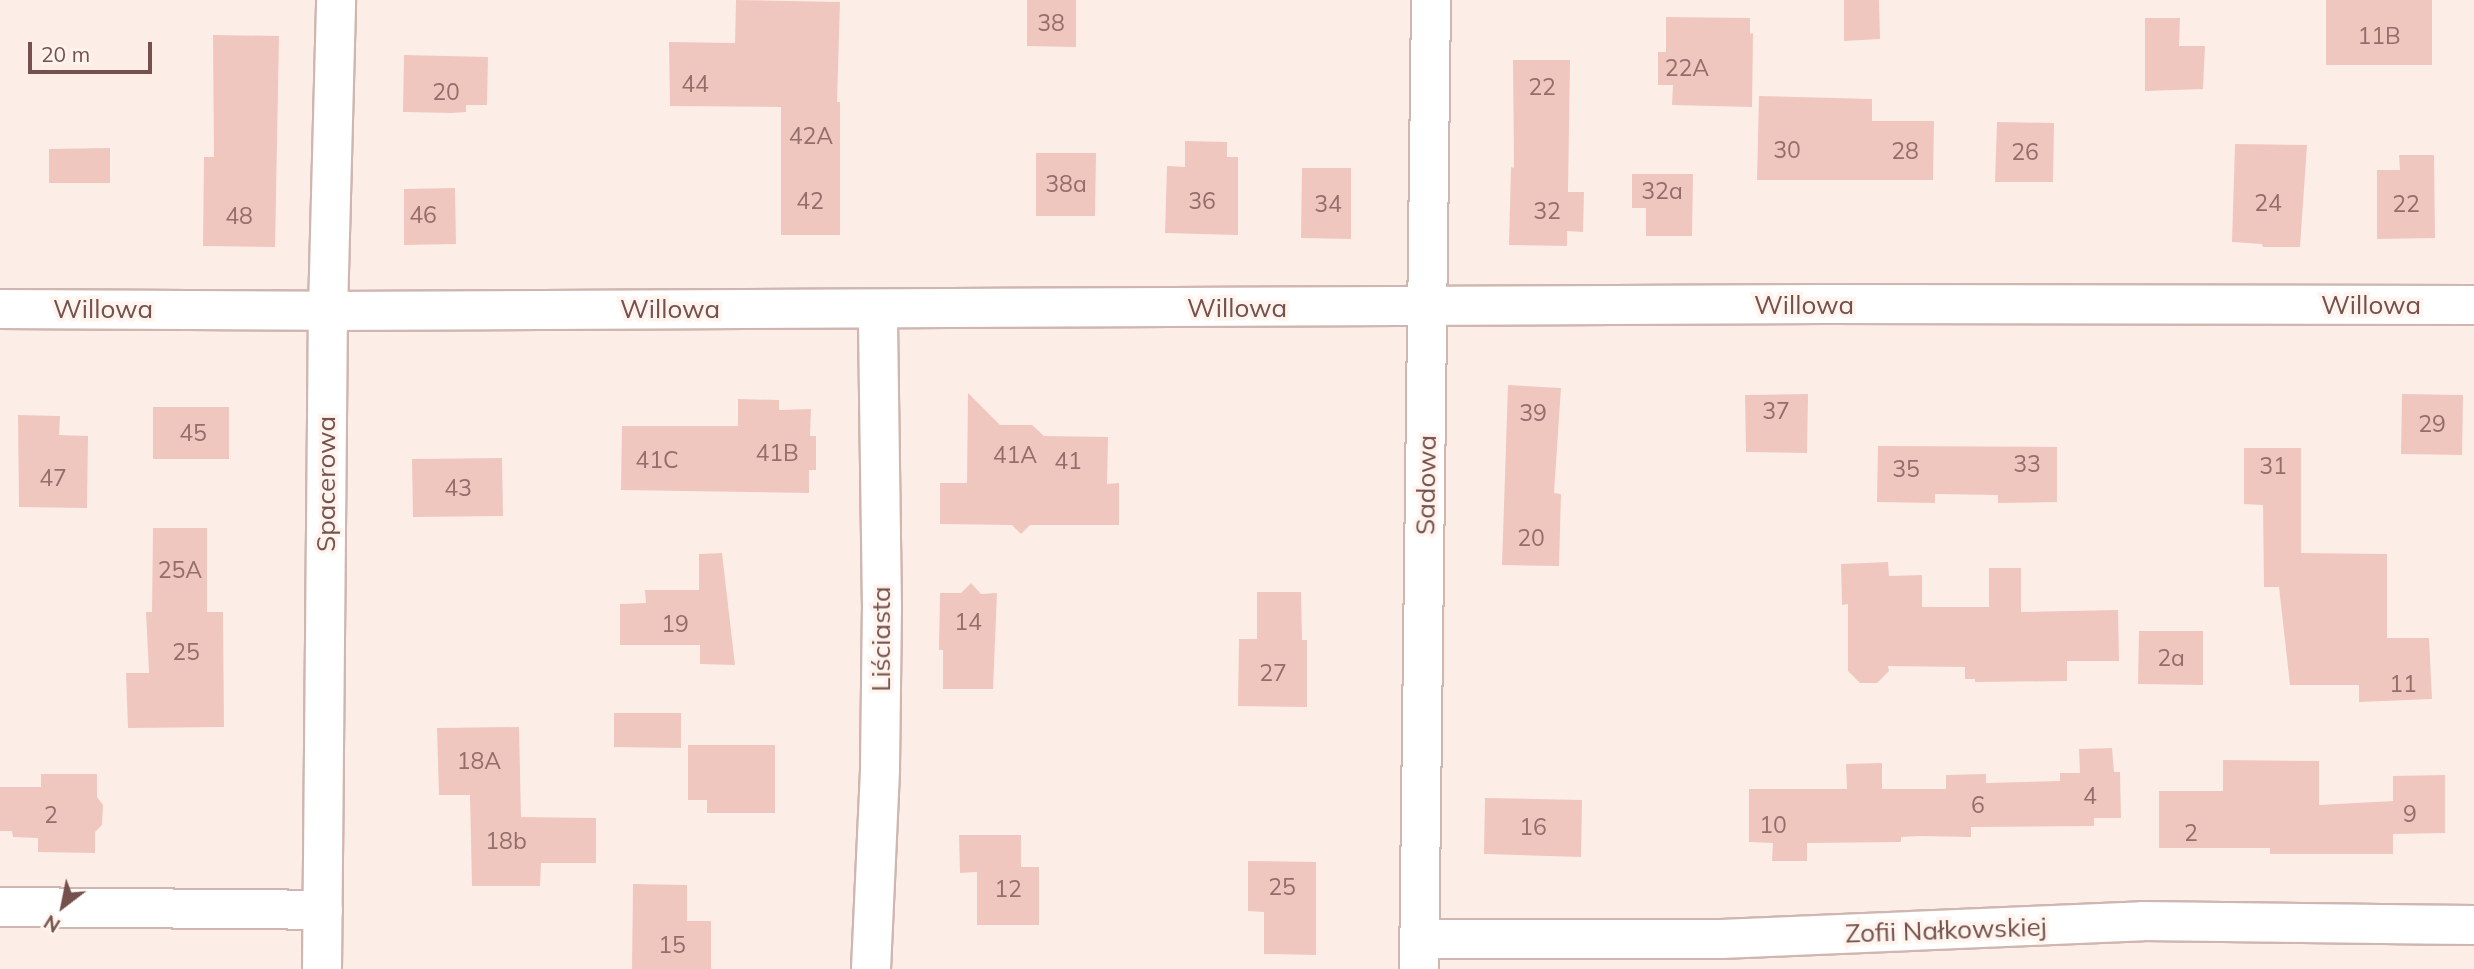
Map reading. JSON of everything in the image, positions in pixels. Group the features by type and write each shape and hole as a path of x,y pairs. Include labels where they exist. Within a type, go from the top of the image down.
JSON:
{"street":[{"name":"Spacerowa","path":"322,969 327,311 336,0"},
{"name":"Sadowa","path":"1419,954 1431,0"},
{"name":"Willowa","path":"0,309 327,311 1429,308 1824,304 2474,306"},
{"name":"Liściasta","path":"871,969 880,768 882,609 878,309"},
{"path":"0,907 323,911"},
{"name":"Zofii Nałkowskiej","path":"1419,954 2143,921 2474,925"}],"building":[{"path":"736,0 840,2 837,102 840,102 840,235 781,235 781,107 670,106 669,42 735,43"},
{"path":"1027,0 1076,0 1076,47 1027,46"},
{"path":"1844,0 1879,0 1880,39 1844,41"},
{"path":"2326,0 2432,0 2432,65 2326,65"},
{"path":"1666,17 1750,18 1750,34 1753,33 1752,107 1672,105 1673,85 1658,85 1658,52 1666,52"},
{"path":"2145,18 2180,18 2179,46 2205,46 2203,89 2145,91"},
{"path":"213,35 279,36 275,247 203,246 204,157 214,157"},
{"path":"404,55 488,57 487,105 466,105 466,112 403,112"},
{"path":"1513,60 1570,60 1568,192 1584,192 1583,232 1567,231 1567,246 1509,245 1511,167 1514,168"},
{"path":"1759,96 1872,99 1872,121 1934,121 1933,180 1757,180"},
{"path":"1997,122 2054,123 2053,182 1995,182"},
{"path":"1185,141 1227,142 1227,157 1238,157 1238,235 1165,233 1167,166 1185,167"},
{"path":"2235,144 2307,145 2300,247 2263,247 2262,244 2232,242"},
{"path":"110,148 110,183 49,183 49,149"},
{"path":"1036,153 1096,153 1095,216 1036,216"},
{"path":"2399,155 2434,155 2435,238 2377,239 2377,170 2400,170"},
{"path":"1302,168 1351,168 1351,239 1301,238"},
{"path":"1632,174 1693,174 1692,236 1646,236 1646,208 1632,208"},
{"path":"455,188 456,244 404,245 404,189"},
{"path":"1508,385 1561,388 1554,493 1561,494 1559,566 1502,565"},
{"path":"968,393 1000,425 1032,425 1044,436 1108,437 1107,484 1119,483 1119,525 1030,525 1021,534 1012,525 940,524 940,483 967,483"},
{"path":"1808,394 1807,453 1746,452 1745,395"},
{"path":"2402,394 2463,395 2462,455 2401,454"},
{"path":"738,399 779,400 779,410 811,409 810,436 816,436 816,470 809,470 809,493 621,490 622,426 738,426"},
{"path":"153,407 229,407 229,459 153,459"},
{"path":"18,415 60,416 59,435 88,436 87,508 19,507"},
{"path":"1878,446 2057,447 2057,502 1998,503 1998,495 1935,494 1935,503 1877,502"},
{"path":"2244,448 2301,448 2301,553 2387,554 2387,638 2429,638 2432,699 2359,702 2359,685 2290,685 2279,587 2264,587 2263,505 2244,504"},
{"path":"502,458 503,516 413,517 412,459"},
{"path":"153,528 207,528 207,612 223,612 224,727 128,728 126,673 149,673 146,612 152,612"},
{"path":"722,553 735,665 700,664 700,645 620,645 620,604 646,603 645,590 699,590 699,554"},
{"path":"1888,562 1889,576 1922,575 1922,607 1989,607 1989,568 2021,568 2021,612 2118,610 2119,661 2067,661 2067,681 1975,682 1975,679 1965,679 1965,667 1888,666 1889,671 1877,683 1860,683 1848,671 1848,604 1842,605 1841,564"},
{"path":"971,583 981,594 997,593 993,689 943,689 943,650 939,650 940,593 961,593"},
{"path":"1257,592 1301,592 1302,640 1307,640 1307,707 1238,706 1239,639 1257,639"},
{"path":"2139,631 2203,631 2203,685 2138,684"},
{"path":"614,713 681,713 681,748 614,747"},
{"path":"519,727 521,817 596,818 596,863 541,863 540,886 472,886 470,795 439,795 437,728"},
{"path":"688,745 775,745 775,813 707,813 707,800 688,800"},
{"path":"2112,748 2114,772 2120,772 2121,818 2094,818 2094,826 1971,827 1971,837 1920,836 1901,837 1901,842 1807,843 1807,861 1772,861 1773,843 1749,842 1749,789 1847,789 1846,764 1882,763 1882,789 1946,789 1946,775 1986,774 1986,783 2060,781 2060,773 2080,773 2079,749"},
{"path":"2223,760 2319,761 2319,805 2393,801 2393,776 2445,775 2445,833 2393,834 2393,854 2270,854 2270,848 2159,848 2159,791 2223,791"},
{"path":"41,774 97,774 97,797 103,805 102,825 95,832 95,853 38,852 38,838 13,837 12,831 0,831 0,787 41,787"},
{"path":"1485,798 1582,800 1581,857 1484,854"},
{"path":"959,835 1021,835 1021,867 1039,867 1039,925 977,925 977,872 960,873"},
{"path":"1248,861 1316,862 1316,955 1264,954 1264,912 1248,911"},
{"path":"633,884 687,885 687,921 711,921 711,969 632,969"}]}
